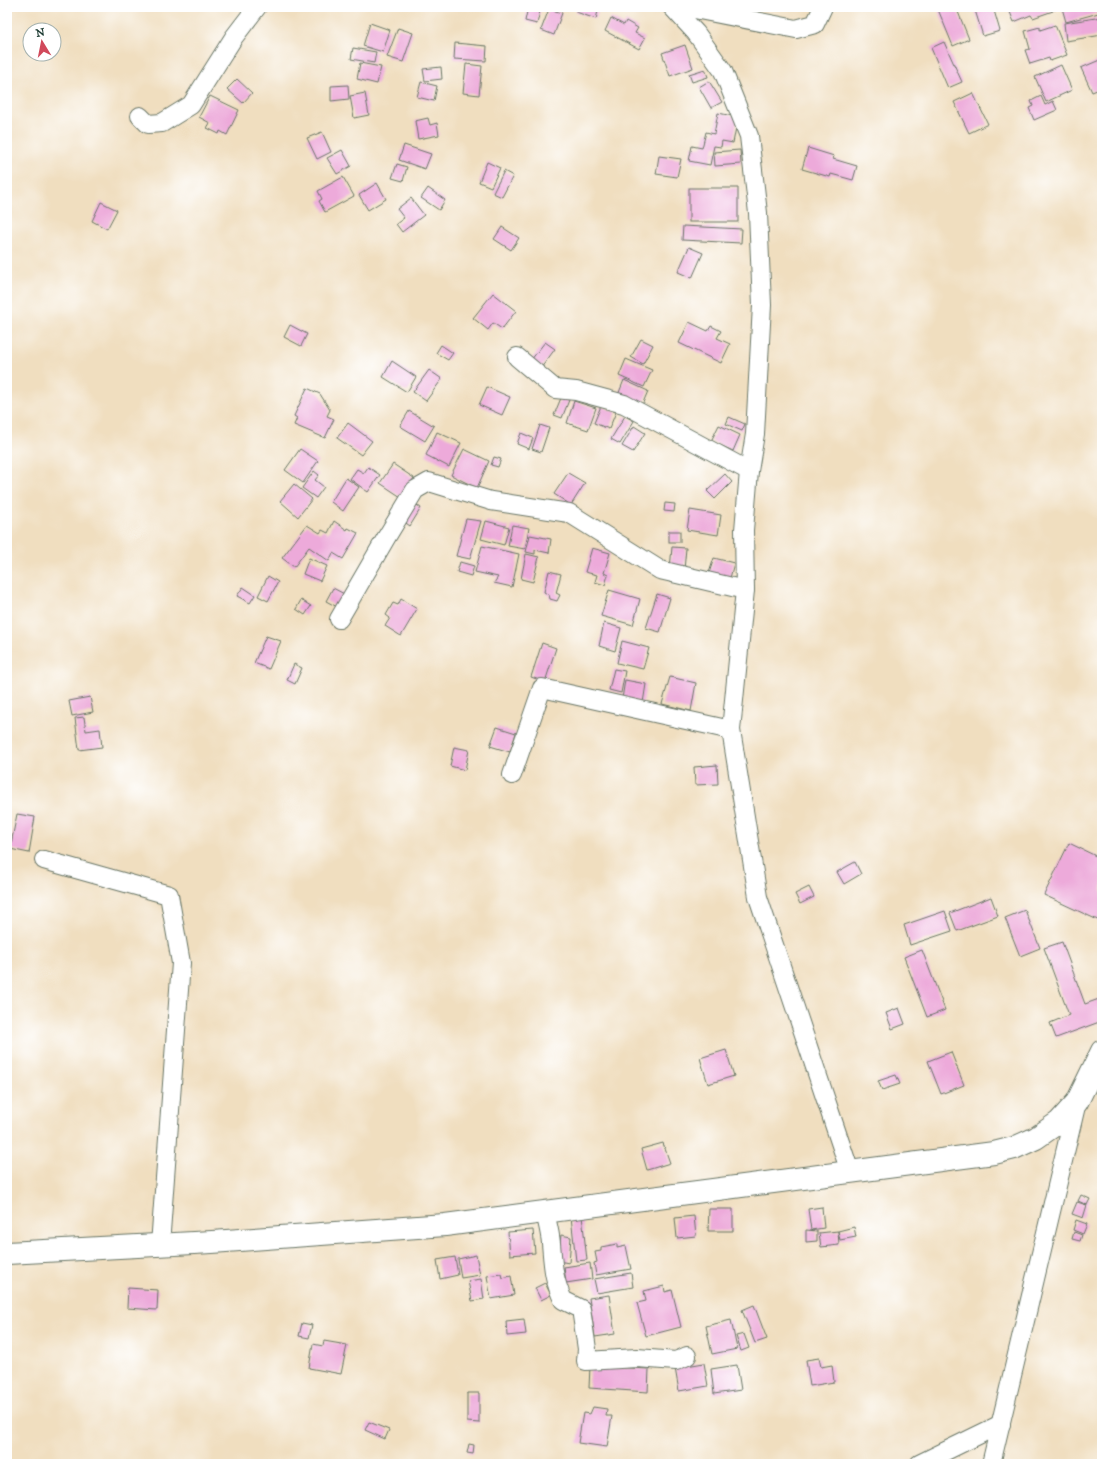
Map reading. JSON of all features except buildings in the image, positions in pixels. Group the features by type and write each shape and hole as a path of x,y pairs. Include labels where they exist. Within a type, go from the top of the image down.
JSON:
{"street":[{"path":"140,116 148,124 162,123 191,104 234,37 256,7"},
{"path":"672,7 696,33 723,71 749,136 758,213 762,305 756,382 755,434 749,471 744,530 745,590 730,730 758,897 850,1172"},
{"path":"684,7 796,29 815,24 822,7"},
{"path":"517,358 555,389 576,391 624,404 749,471"},
{"path":"339,619 415,490 429,482 491,501 569,513 660,570 745,590"},
{"path":"512,775 542,688 730,730"},
{"path":"44,860 169,895 181,963 160,1245"},
{"path":"991,1464 1077,1102 1102,1051"},
{"path":"7,1253 160,1245 445,1225 994,1153 1014,1148 1036,1138 1059,1122 1077,1102"},
{"path":"545,1212 551,1241 553,1272 557,1288 563,1300 581,1309 587,1349 586,1361 637,1358 676,1361 687,1356"},
{"path":"920,1464 1000,1424"}]}
